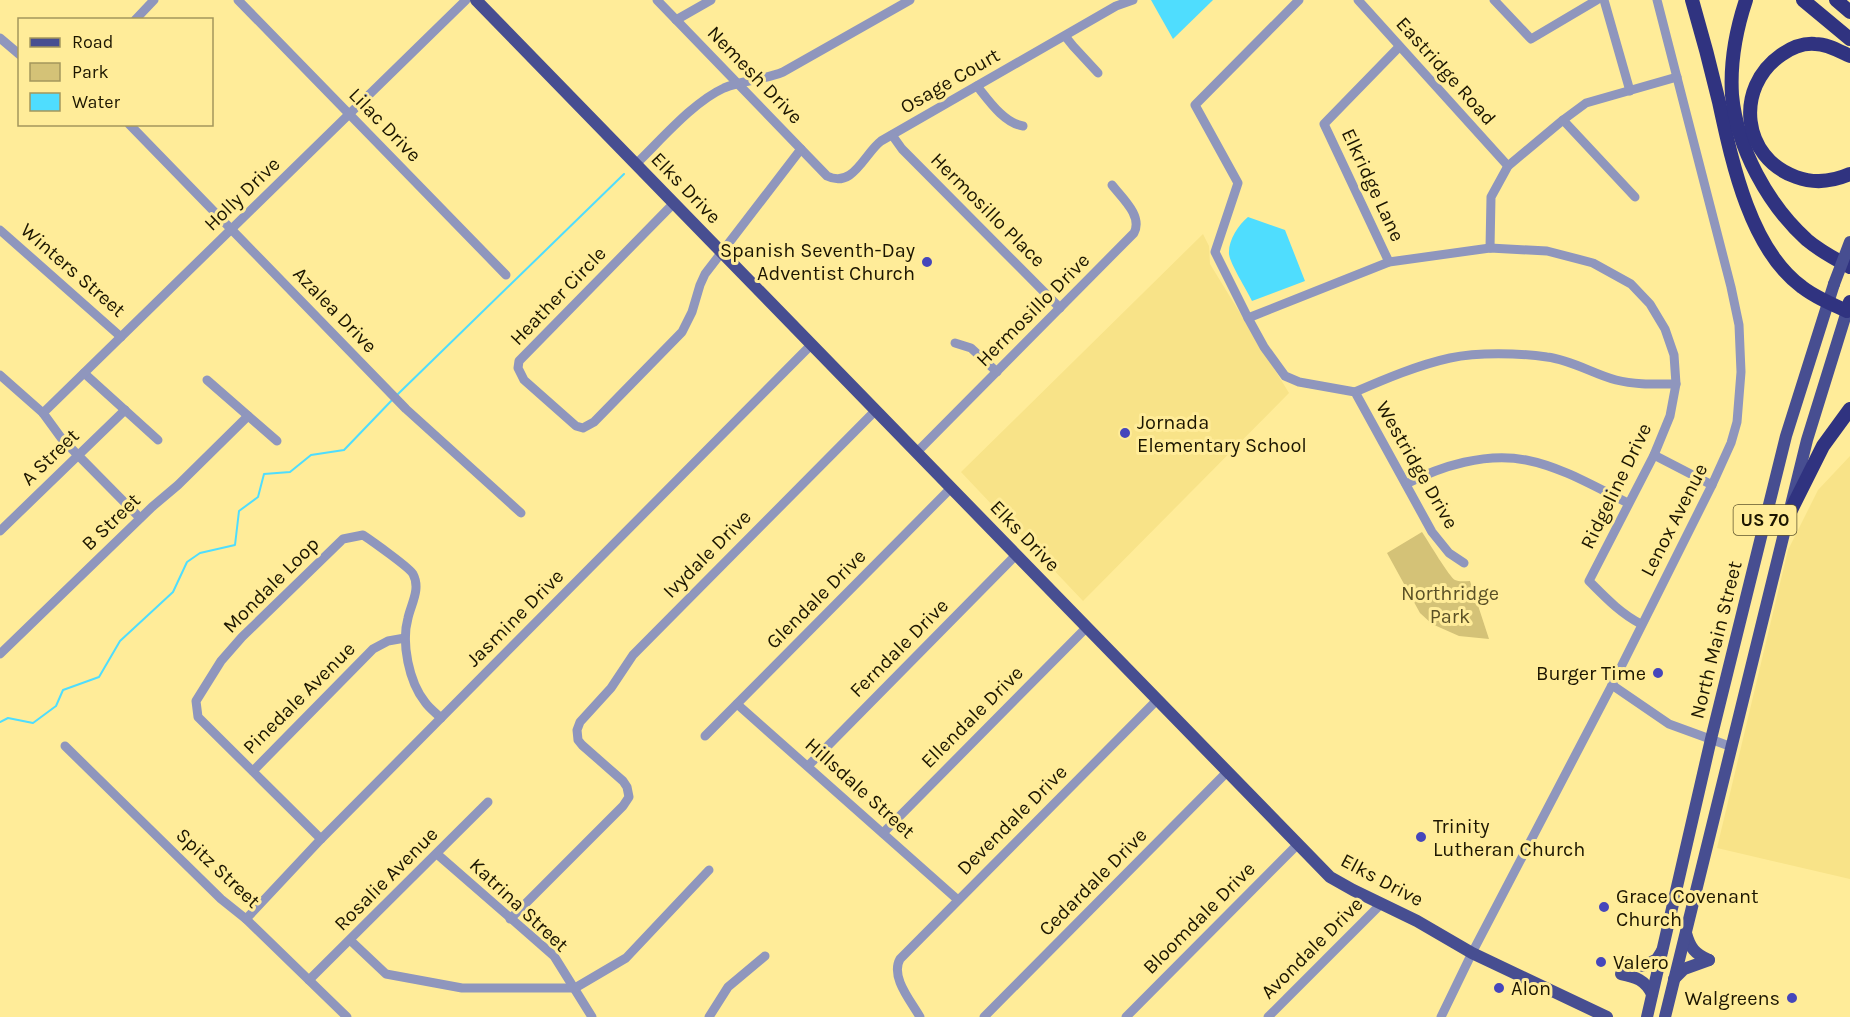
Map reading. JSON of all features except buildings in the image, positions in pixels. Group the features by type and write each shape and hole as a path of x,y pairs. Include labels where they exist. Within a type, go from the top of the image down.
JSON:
{"highway":[{"path":"1692,0 1731,157 1741,190 1757,229 1783,269 1801,287 1827,303 1848,306"},
{"path":"1746,0 1735,42 1732,96 1736,119 1752,164 1763,186 1787,220 1808,241 1850,267"},
{"path":"1803,0 1850,39"},
{"path":"1836,0 1850,12"},
{"path":"1850,56 1823,45 1814,44 1798,46 1786,51 1764,70 1752,95 1750,116 1752,132 1758,146 1776,168 1807,181 1828,182 1850,174"},
{"path":"1788,516 1823,446 1850,409"}],"main road":[{"name":"Elks Drive","path":"476,0 1330,877 1417,921 1472,953 1606,1017"},
{"name":"North Main Street","path":"1647,1017 1711,739 1786,436 1827,303 1850,242"},
{"name":"North Main Street","path":"1665,1017 1788,516 1848,306"},
{"path":"1674,979 1684,969 1709,960 1698,955 1690,947 1686,933"},
{"path":"1652,994 1644,981 1623,968 1644,966 1656,958 1662,950"}],"street":[{"path":"137,18 154,0"},
{"name":"Lilac Drive","path":"238,0 506,275"},
{"name":"Holly Drive","path":"43,413 466,0"},
{"name":"Nemesh Drive","path":"657,0 801,149"},
{"path":"676,20 711,0"},
{"path":"636,164 700,102 714,93 783,72 910,0"},
{"name":"Osage Court","path":"801,149 827,176 840,179 853,174 873,148 892,135 1116,6 1133,0"},
{"name":"Westridge Drive","path":"1299,0 1195,105 1238,183 1215,252 1264,347 1285,376 1299,382 1355,392 1432,532 1449,553 1464,563"},
{"name":"Eastridge Road","path":"1358,0 1508,166"},
{"path":"1494,0 1531,39 1596,0"},
{"path":"1604,0 1630,91"},
{"name":"Lenox Avenue","path":"1441,1017 1712,485 1731,443 1737,422 1741,372 1739,325 1658,0"},
{"path":"1065,36 1098,73"},
{"path":"0,38 18,53"},
{"name":"Elkridge Lane","path":"1389,262 1324,124 1399,47"},
{"path":"1490,248 1491,197 1508,166 1586,104 1677,77"},
{"path":"977,86 1009,121 1023,126"},
{"path":"1563,120 1635,196"},
{"name":"Azalea Drive","path":"131,126 406,409 521,513"},
{"name":"Hermosillo Place","path":"892,135 902,148 1060,308"},
{"path":"722,252 801,149"},
{"name":"Hermosillo Drive","path":"917,452 1132,237 1137,222 1134,214 1112,185"},
{"name":"Heather Circle","path":"674,203 520,358 518,368 524,380 576,426 584,428 591,425 682,332 692,312 702,279 722,252"},
{"name":"Winters Street","path":"0,230 121,337"},
{"name":"Ridgeline Drive","path":"1248,318 1389,262 1490,248 1547,251 1593,263 1631,284 1650,304 1665,329 1674,356 1676,384 1670,416 1654,456 1589,581 1614,606 1641,624"},
{"path":"955,343 971,348 997,372"},
{"name":"Jasmine Drive","path":"246,919 441,718 812,344"},
{"path":"1355,392 1390,377 1451,358 1500,354 1548,357 1582,366 1616,380 1644,384 1676,384"},
{"path":"84,373 158,440"},
{"path":"1,377 43,413 62,439 140,518"},
{"path":"207,380 277,441"},
{"name":"A Street","path":"0,531 124,410"},
{"name":"Ivydale Drive","path":"510,919 623,806 633,793 573,734 580,722 611,688 633,655 876,410"},
{"name":"B Street","path":"0,654 248,416"},
{"path":"1654,456 1712,485"},
{"path":"1406,484 1457,464 1512,458 1541,464 1568,474 1628,503"},
{"name":"Glendale Drive","path":"705,736 951,488"},
{"name":"Mondale Loop","path":"321,840 198,717 196,701 221,661 242,637 343,539 363,535 413,573 417,588 407,620 405,638 412,677 424,701 441,718"},
{"name":"Ferndale Drive","path":"808,766 1016,555"},
{"name":"Ellendale Drive","path":"883,833 1086,628"},
{"name":"Pinedale Avenue","path":"253,771 373,649 388,641 405,638"},
{"path":"1612,685 1669,724 1732,747"},
{"name":"Devendale Drive","path":"920,1017 899,980 897,967 903,957 1157,700"},
{"name":"Hillsdale Street","path":"737,704 958,900"},
{"name":"Spitz Street","path":"65,746 220,899 246,919 347,1017"},
{"name":"Cedardale Drive","path":"984,1017 1227,772"},
{"name":"Rosalie Avenue","path":"309,980 488,802"},
{"name":"Bloomdale Drive","path":"1126,1017 1298,844"},
{"name":"Katrina Street","path":"437,854 554,957 592,1017"},
{"path":"350,940 386,974 462,988 575,988 626,958 709,870"},
{"name":"Avondale Drive","path":"1268,1017 1380,904"},
{"path":"709,1017 728,987 765,956"}],"shaded area":[{"name":"Jornada Elementary School","path":"1203,234 1209,246 1210,264 1289,393 1083,601 961,472"},
{"path":"1850,456 1850,879 1717,848 1788,550 1818,490"}],"green space":[{"name":"Northridge Park","path":"1422,532 1452,578 1458,581 1470,581 1489,639 1459,636 1432,624 1420,613 1387,553"}],"water":[{"path":"1151,0 1213,0 1173,39"},
{"path":"1248,217 1285,230 1305,281 1252,301 1229,254 1234,234"}],"waterway":[{"path":"398,394 624,174"},
{"path":"0,722 8,718 33,723 56,706 63,690 99,677 120,641 173,592 187,562 200,553 235,545 239,511 258,497 264,474 290,472 311,455 344,450 394,398"}],"place":[{"name":"Spanish Seventh-Day Adventist Church","path":"927,262"},
{"name":"Jornada Elementary School","path":"1125,433"},
{"name":"Burger Time","path":"1658,673"},
{"name":"Trinity Lutheran Church","path":"1421,837"},
{"name":"Grace Covenant Church","path":"1604,907"},
{"name":"Valero","path":"1601,962"},
{"name":"Alon","path":"1499,988"},
{"name":"Walgreens","path":"1792,998"}]}
